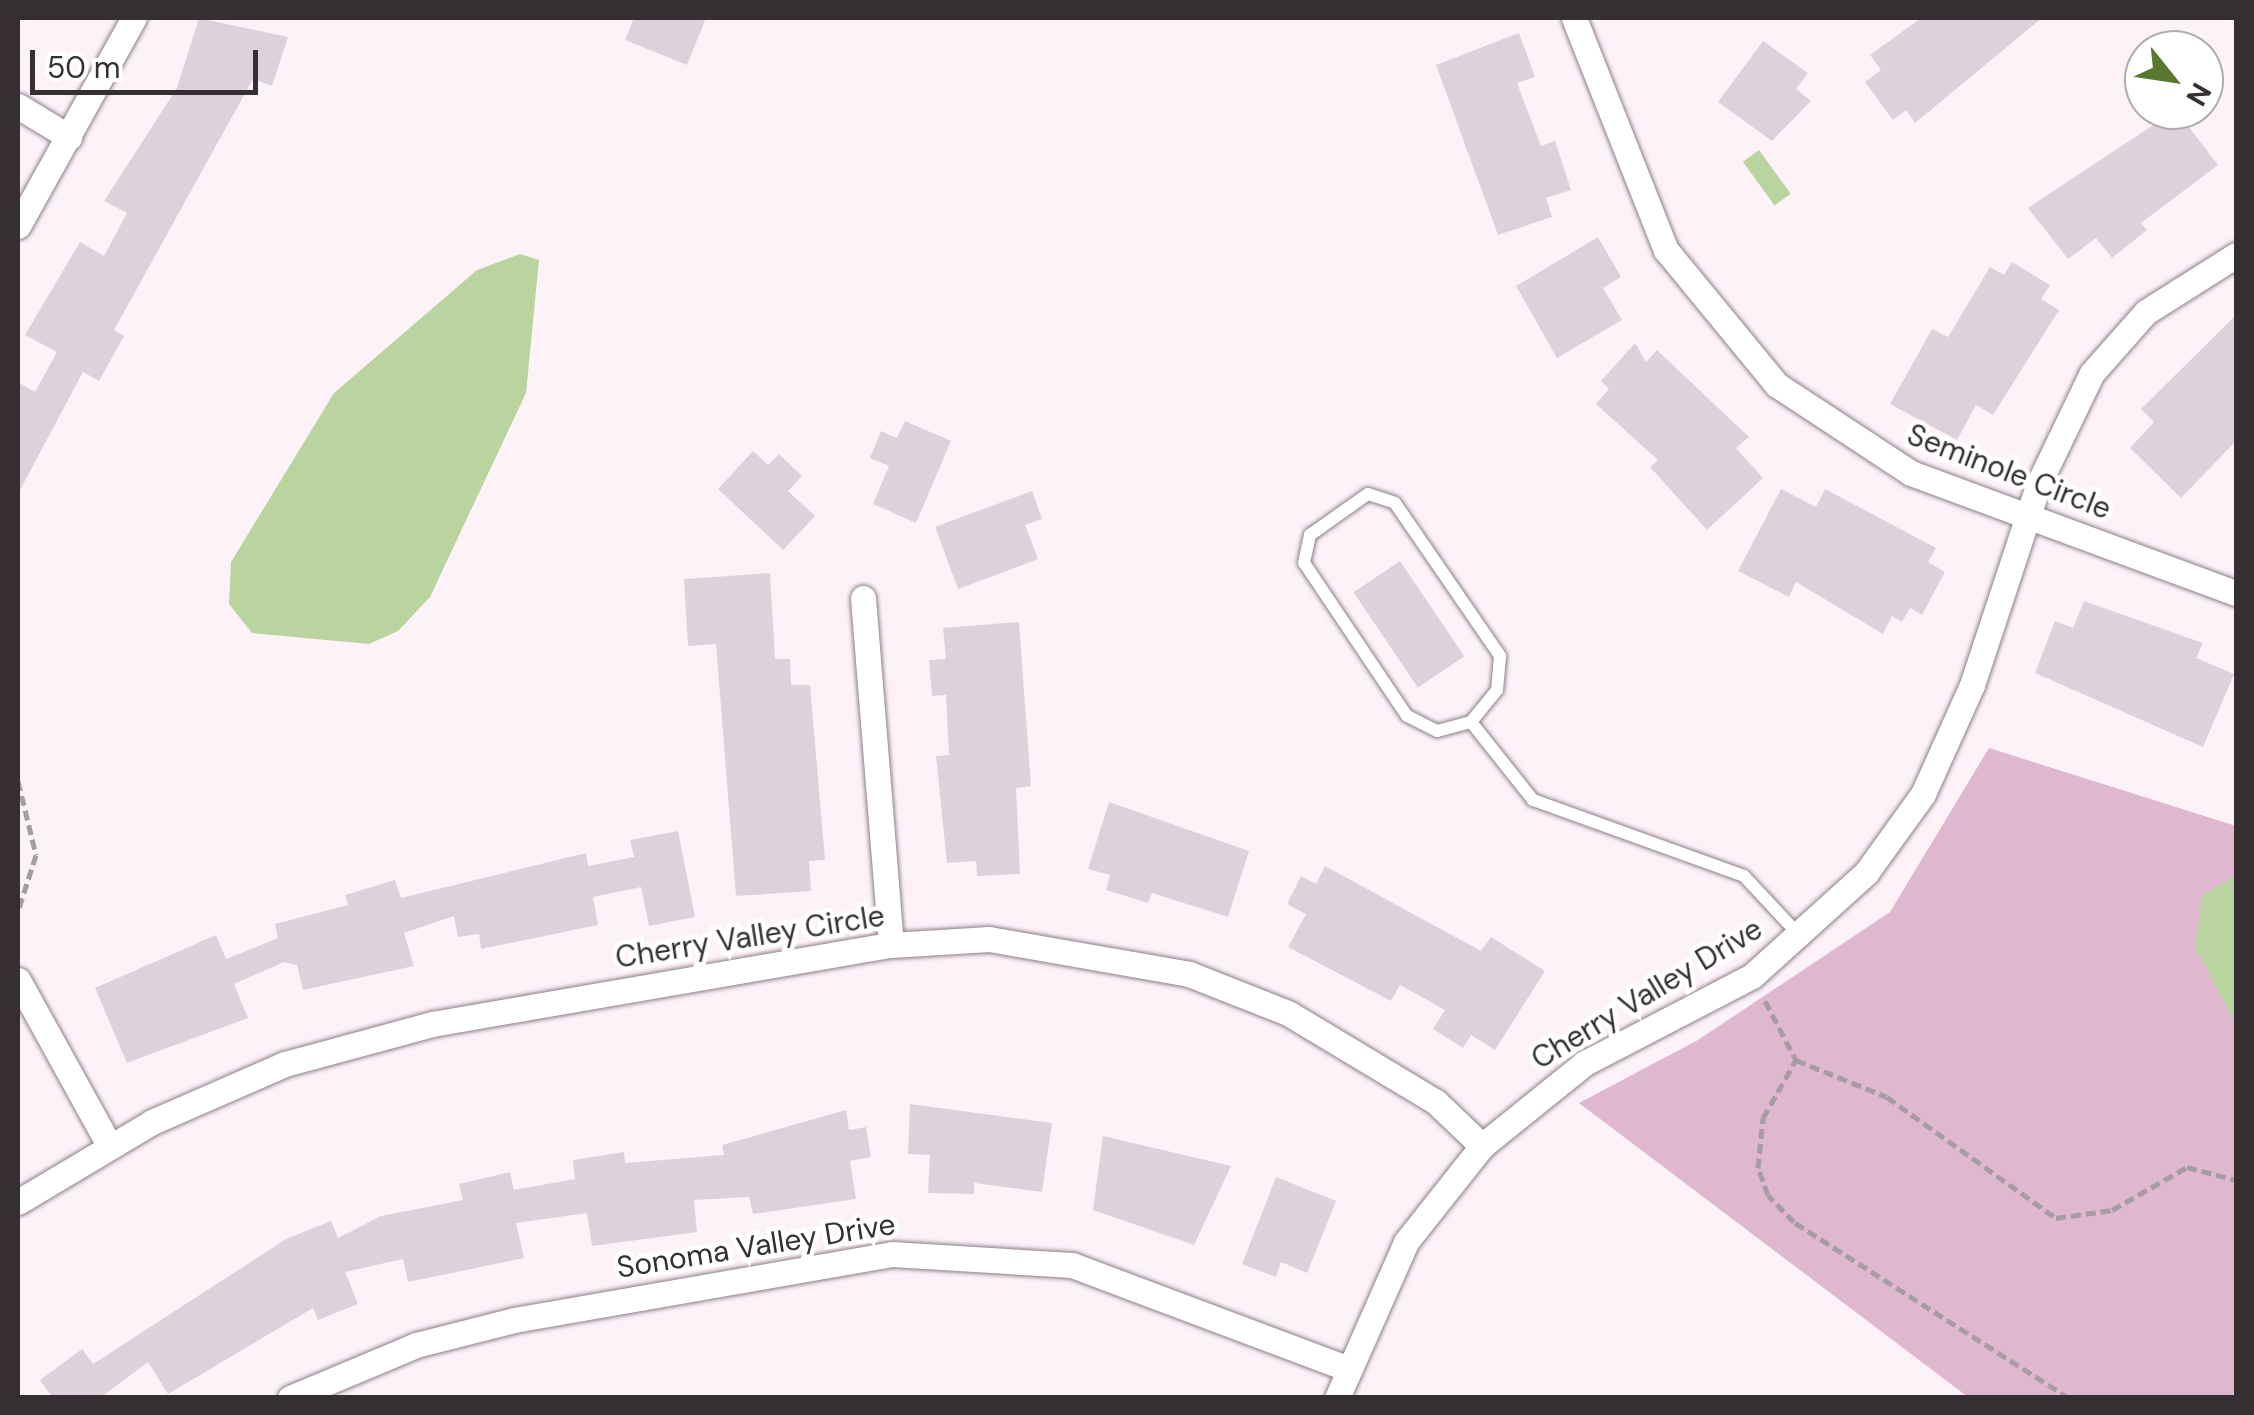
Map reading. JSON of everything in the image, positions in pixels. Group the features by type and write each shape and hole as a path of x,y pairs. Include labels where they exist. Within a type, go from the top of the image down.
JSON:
{"street":[{"path":"18,226 134,18"},
{"name":"Seminole Circle","path":"1574,18 1666,250 1721,326 1846,438 2030,516 2236,593"},
{"path":"18,106 69,136"},
{"name":"Cherry Valley Drive","path":"1337,1398 1406,1242 1482,1146 1586,1062 1752,976 1800,937 1866,873 1923,794 2030,516 2092,372 2146,312 2236,255"},
{"path":"863,598 891,946"},
{"name":"Cherry Valley Circle","path":"18,1202 109,1146 284,1064 432,1024 891,946 1008,941 1189,974 1363,1054 1482,1146"},
{"path":"18,980 109,1146"},
{"name":"Sonoma Valley Drive","path":"290,1398 416,1345 514,1320 892,1254 1072,1265 1348,1369"}],"lane":[{"path":"1368,494 1395,503 1500,656 1497,690 1471,722 1437,731 1407,716 1304,563 1310,535 1368,494"},
{"path":"1471,722 1533,800 1744,876 1800,937"}],"path":[{"path":"18,782 36,856 18,911"},
{"path":"1752,976 1796,1060 1887,1097 2056,1218 2112,1210 2188,1167 2236,1180"},
{"path":"1796,1060 1762,1118 1758,1168 1768,1195 1794,1222 2069,1398"}],"shaded area":[{"path":"1759,150 1791,194 1775,205 1743,162"},
{"path":"520,254 539,260 526,393 430,597 398,631 369,644 252,633 229,604 231,562 334,393 477,270"},
{"path":"1989,748 2236,826 2236,1397 1968,1397 1579,1103 1698,1040 1890,912"},
{"path":"2236,876 2236,1025 2195,947 2202,895"}],"building":[{"path":"199,18 288,37 272,86 253,79 114,330 124,336 99,381 83,372 18,494 18,382 35,392 57,352 25,335 80,242 104,256 127,213 104,201 177,88"},
{"path":"634,18 706,18 687,65 625,40"},
{"path":"1921,18 2042,18 1915,123 1906,110 1893,120 1865,82 1881,70 1870,55"},
{"path":"1519,33 1535,77 1517,83 1541,146 1555,141 1571,190 1546,198 1552,217 1498,235 1436,65"},
{"path":"1763,41 1808,73 1796,89 1811,101 1772,141 1718,102"},
{"path":"2146,130 2191,130 2218,165 2141,223 2147,230 2112,258 2096,238 2068,259 2028,208"},
{"path":"1598,237 1621,277 1603,288 1622,320 1557,358 1516,286"},
{"path":"2012,262 2050,285 2041,299 2059,310 1993,415 1976,405 1957,440 1890,404 1932,329 1948,337 1990,267 2004,275"},
{"path":"2236,315 2236,441 2181,498 2130,448 2154,422 2141,409"},
{"path":"1635,343 1646,362 1657,350 1749,437 1736,448 1763,478 1707,530 1650,467 1658,460 1596,404 1609,389 1601,381"},
{"path":"905,421 951,441 916,523 873,504 889,466 870,458 881,431 897,438"},
{"path":"753,451 768,465 779,454 802,476 788,491 815,516 783,550 718,489"},
{"path":"1781,489 1816,507 1825,489 1936,548 1928,562 1945,572 1922,615 1910,608 1902,622 1892,616 1883,634 1796,582 1789,597 1738,571"},
{"path":"1032,491 1042,519 1025,525 1038,559 958,589 935,527"},
{"path":"1400,561 1464,656 1418,688 1354,592"},
{"path":"770,573 775,659 790,659 791,685 810,685 825,860 809,861 811,891 736,896 716,644 688,646 684,579"},
{"path":"2084,601 2203,643 2196,658 2234,674 2203,747 2035,673 2055,621 2073,628"},
{"path":"1019,622 1031,786 1016,788 1020,874 977,876 976,861 947,863 936,756 949,755 946,695 932,696 929,660 946,659 943,628"},
{"path":"1109,802 1249,851 1228,917 1152,893 1148,903 1106,890 1110,875 1088,869"},
{"path":"678,831 695,917 649,926 641,887 593,897 598,925 481,949 479,934 458,937 454,916 404,933 414,966 303,990 297,965 284,962 234,984 248,1018 127,1063 95,988 216,935 226,959 278,938 275,924 348,905 345,895 395,880 401,898 586,853 588,866 634,857 630,840"},
{"path":"1325,866 1481,951 1491,937 1545,971 1495,1050 1471,1035 1463,1048 1433,1029 1445,1010 1400,985 1391,1001 1288,947 1306,914 1287,904 1301,876 1316,884"},
{"path":"910,1104 1052,1123 1042,1192 974,1183 974,1194 928,1193 930,1155 908,1154"},
{"path":"846,1110 849,1130 866,1127 871,1157 850,1161 856,1199 753,1214 749,1197 694,1200 697,1232 592,1246 587,1213 516,1223 524,1258 408,1282 403,1259 345,1272 358,1304 318,1320 313,1308 168,1394 148,1362 100,1398 53,1398 40,1380 82,1349 93,1364 286,1239 331,1221 338,1238 381,1216 463,1200 459,1184 510,1172 514,1190 575,1179 573,1160 624,1152 625,1163 724,1155 722,1145"},
{"path":"1103,1136 1231,1166 1194,1245 1093,1210"},
{"path":"1276,1177 1336,1201 1307,1273 1281,1262 1276,1277 1242,1264"}]}
